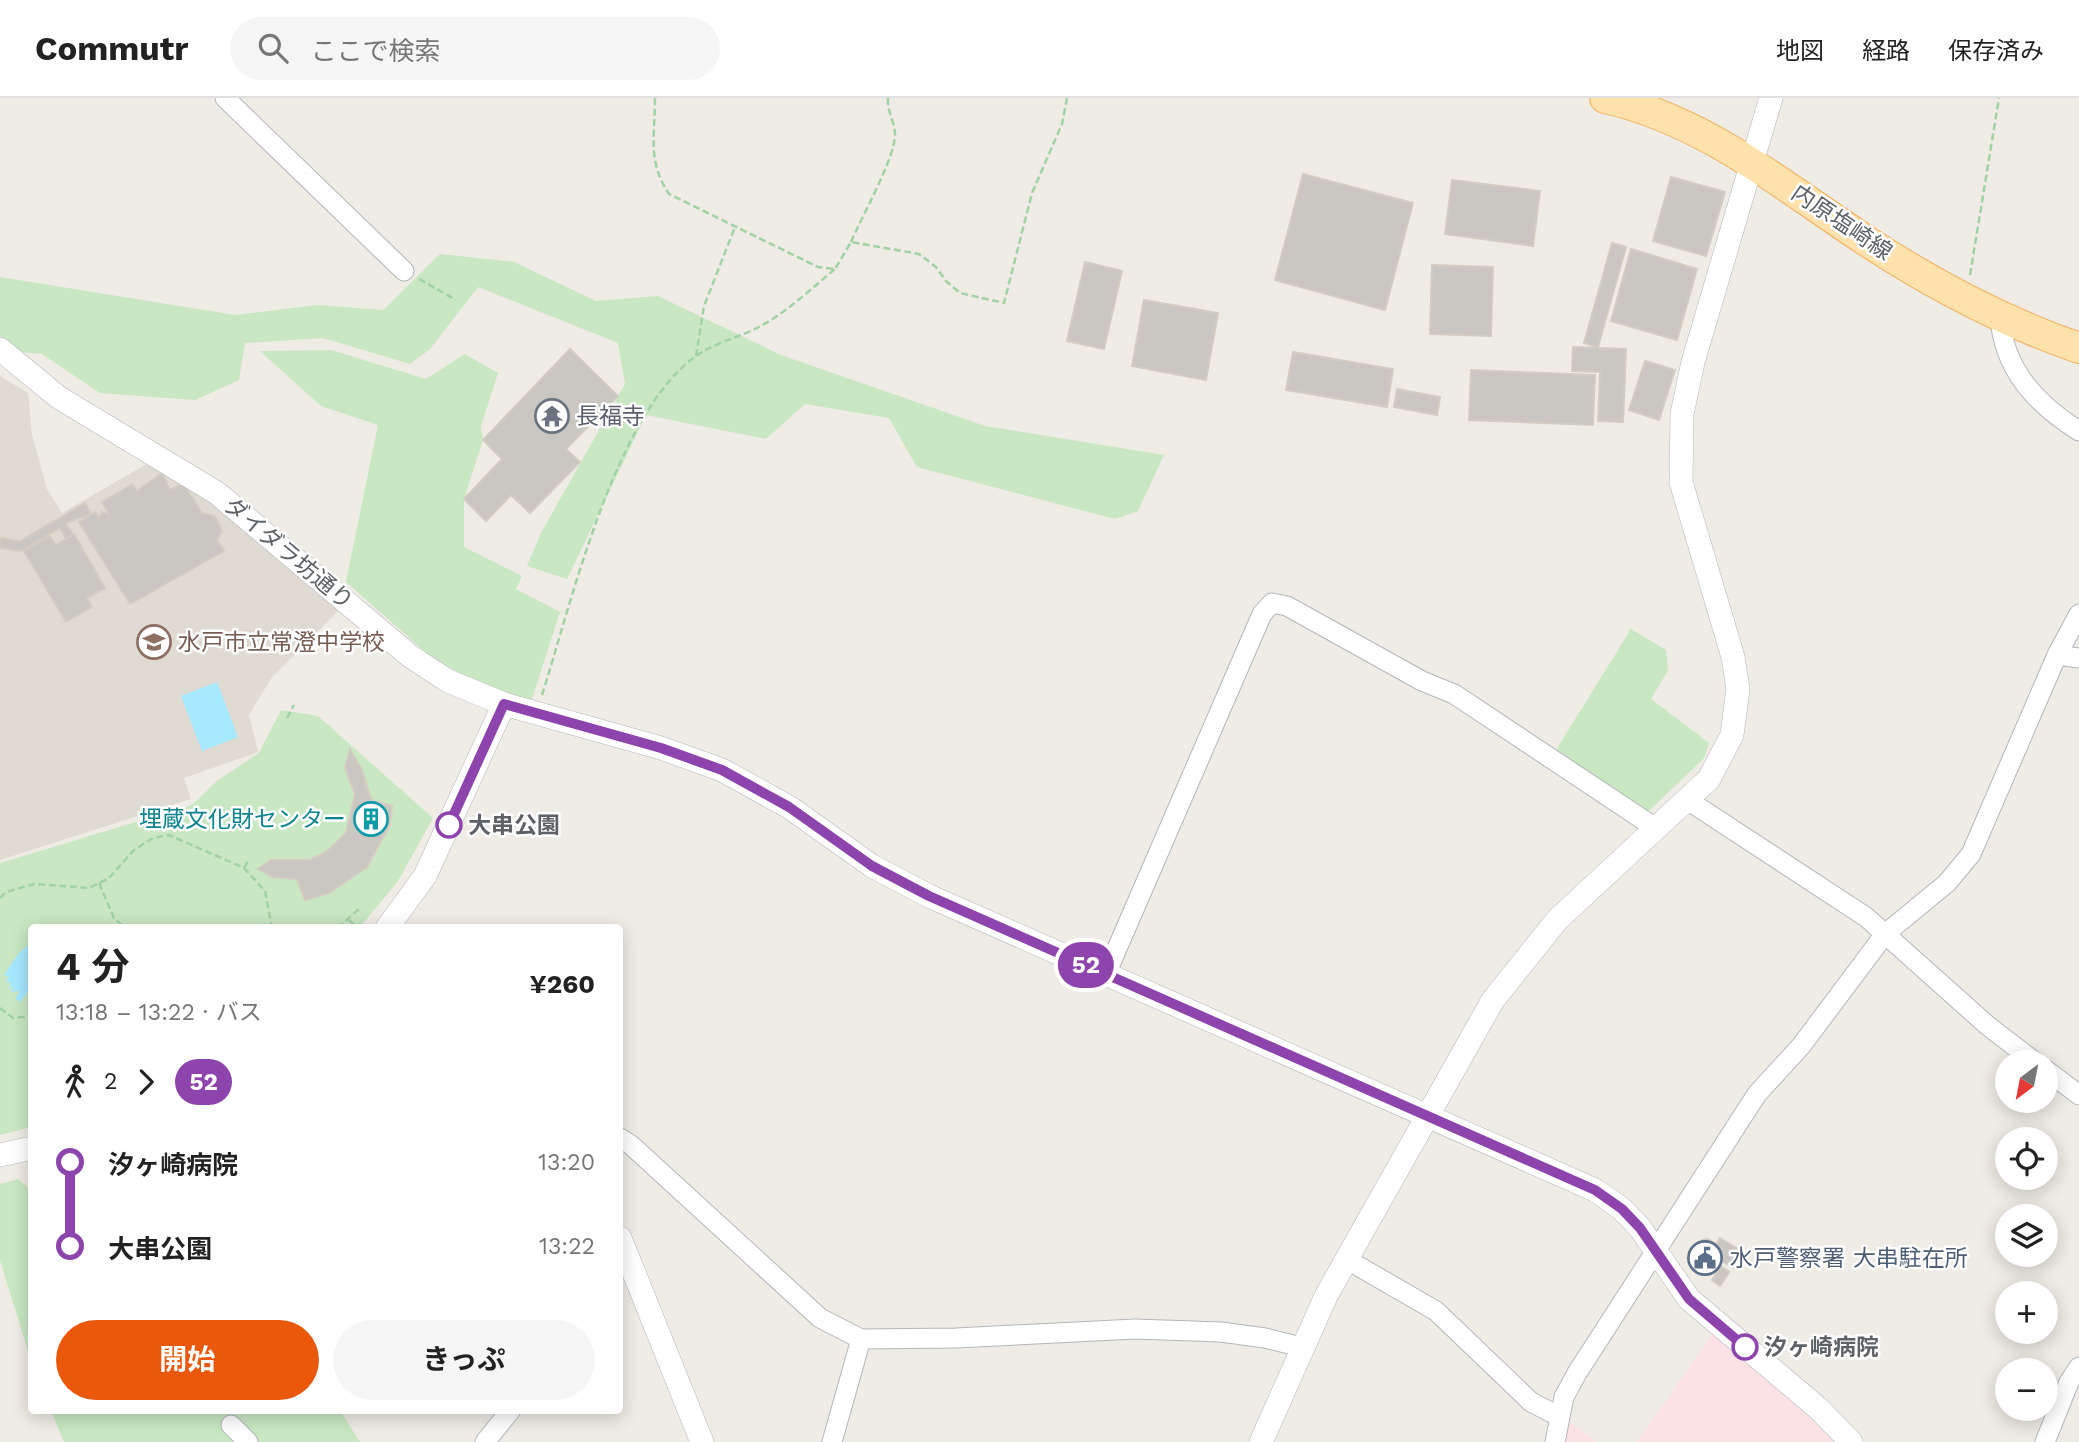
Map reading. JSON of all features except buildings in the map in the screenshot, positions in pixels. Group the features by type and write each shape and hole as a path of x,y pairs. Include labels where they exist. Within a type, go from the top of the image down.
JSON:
{"main road":[{"name":"内原塩崎線","path":"1605,98 1695,130 1753,162 1912,270 2000,316 2079,348"}],"street":[{"path":"225,98 404,271"},
{"path":"1261,1442 1301,1347 1346,1259 1468,1038 1523,959 1572,905 1689,802 1709,779 1732,735 1738,689 1732,657 1681,482 1682,414 1693,362 1771,98"},
{"path":"2000,316 2001,340 2023,384 2054,415 2079,431"},
{"name":"ダイダラ坊通り","path":"0,349 58,397 216,493 427,668 468,692 661,748 722,770 789,807 895,878 1595,1190 1622,1209 1640,1228 1654,1252 1689,1299 1819,1409 1851,1442"},
{"path":"1106,974 1262,614 1272,603 1286,606 1422,681 1454,694 1657,829"},
{"path":"1555,1442 1558,1416 1577,1373 1742,1114 1801,1046 1885,934 1947,883 1971,854 2057,655 2079,614"},
{"path":"2057,655 2079,658"},
{"path":"390,924 425,876 504,704"},
{"path":"1689,802 1866,917 1988,1026 2019,1050"},
{"path":"2058,1079 2079,1095"},
{"path":"623,1140 820,1318 861,1339 956,1338 1135,1329 1221,1332 1265,1338 1301,1347"},
{"path":"0,1155 28,1149"},
{"path":"623,1250 702,1442"},
{"path":"1346,1259 1436,1311 1531,1402 1558,1416"},
{"path":"832,1442 861,1339"},
{"path":"2045,1442 2069,1382 2079,1367"},
{"path":"485,1442 508,1414"},
{"path":"230,1425 248,1442"}],"path":[{"path":"655,98 652,157 658,177 669,194 818,267 835,269"},
{"path":"536,713 613,478 660,391 696,356 726,339 758,327 835,269 851,242 890,154 895,135 887,107 888,98"},
{"path":"851,242 919,254 936,267 946,281 960,293 1004,303 1032,193 1062,124 1067,98"},
{"path":"1966,299 1999,98"},
{"path":"696,356 704,306 735,227"},
{"path":"404,271 456,300"},
{"path":"287,718 294,705"},
{"path":"0,898 6,892 34,884 89,888 109,878 134,850 153,838 169,835 244,868 265,891 271,924"},
{"path":"244,868 248,861"},
{"path":"99,883 114,918 121,924"},
{"path":"344,924 361,907"},
{"path":"349,920 354,924"},
{"path":"0,1007 13,1018 28,1016"}],"shaded area":[{"name":"水戸市立常澄中学校","path":"0,376 28,393 32,435 47,489 62,513 150,462 219,504 343,606 272,677 249,715 258,752 184,778 191,799 0,860"},
{"name":"汐ヶ崎病院","path":"1714,1332 1814,1414 1835,1442 1637,1442"},
{"path":"1569,1422 1597,1442 1559,1442 1559,1435"}],"green space":[{"path":"440,254 514,262 596,301 658,296 781,355 985,426 1164,455 1138,511 1115,519 917,467 889,418 805,404 766,439 646,415 567,579 527,566 541,533 625,384 618,343 478,287 430,349 410,364 323,338 245,343 239,380 195,400 100,393 42,354 0,350 0,277 235,315 318,305 383,310"},
{"path":"331,350 426,379 465,354 498,373 481,426 483,440 464,499 464,547 522,576 516,589 560,612 531,702 479,684 430,656 346,582 378,425 321,406 260,351"},
{"path":"1631,629 1666,650 1668,670 1651,699 1709,743 1704,758 1647,813 1553,755"},
{"path":"281,710 318,716 433,818 398,881 362,924 28,924 28,1128 0,1135 0,863 192,805 218,780 259,753"},
{"path":"18,1179 28,1187 28,1351 0,1260 0,1184"},
{"path":"52,1414 342,1414 360,1442 64,1442"}],"water":[{"path":"217,682 238,737 202,751 181,696"},
{"path":"28,946 28,992 20,1002 15,999 20,991 11,992 15,986 9,989 11,983 6,982 9,977 4,975 19,953"}],"bus line":[{"name":"52","path":"449,825 504,704 661,748 722,770 789,807 872,866 929,896 1595,1190 1622,1209 1640,1228 1672,1279 1689,1299 1745,1347"}],"place":[{"name":"長福寺","path":"552,416"},
{"name":"水戸市立常澄中学校","path":"154,642"},
{"name":"埋蔵文化財センター","path":"371,819"},
{"name":"大串公園","path":"449,825"},
{"name":"水戸警察署 大串駐在所","path":"1705,1258"},
{"name":"汐ヶ崎病院","path":"1745,1347"}]}
